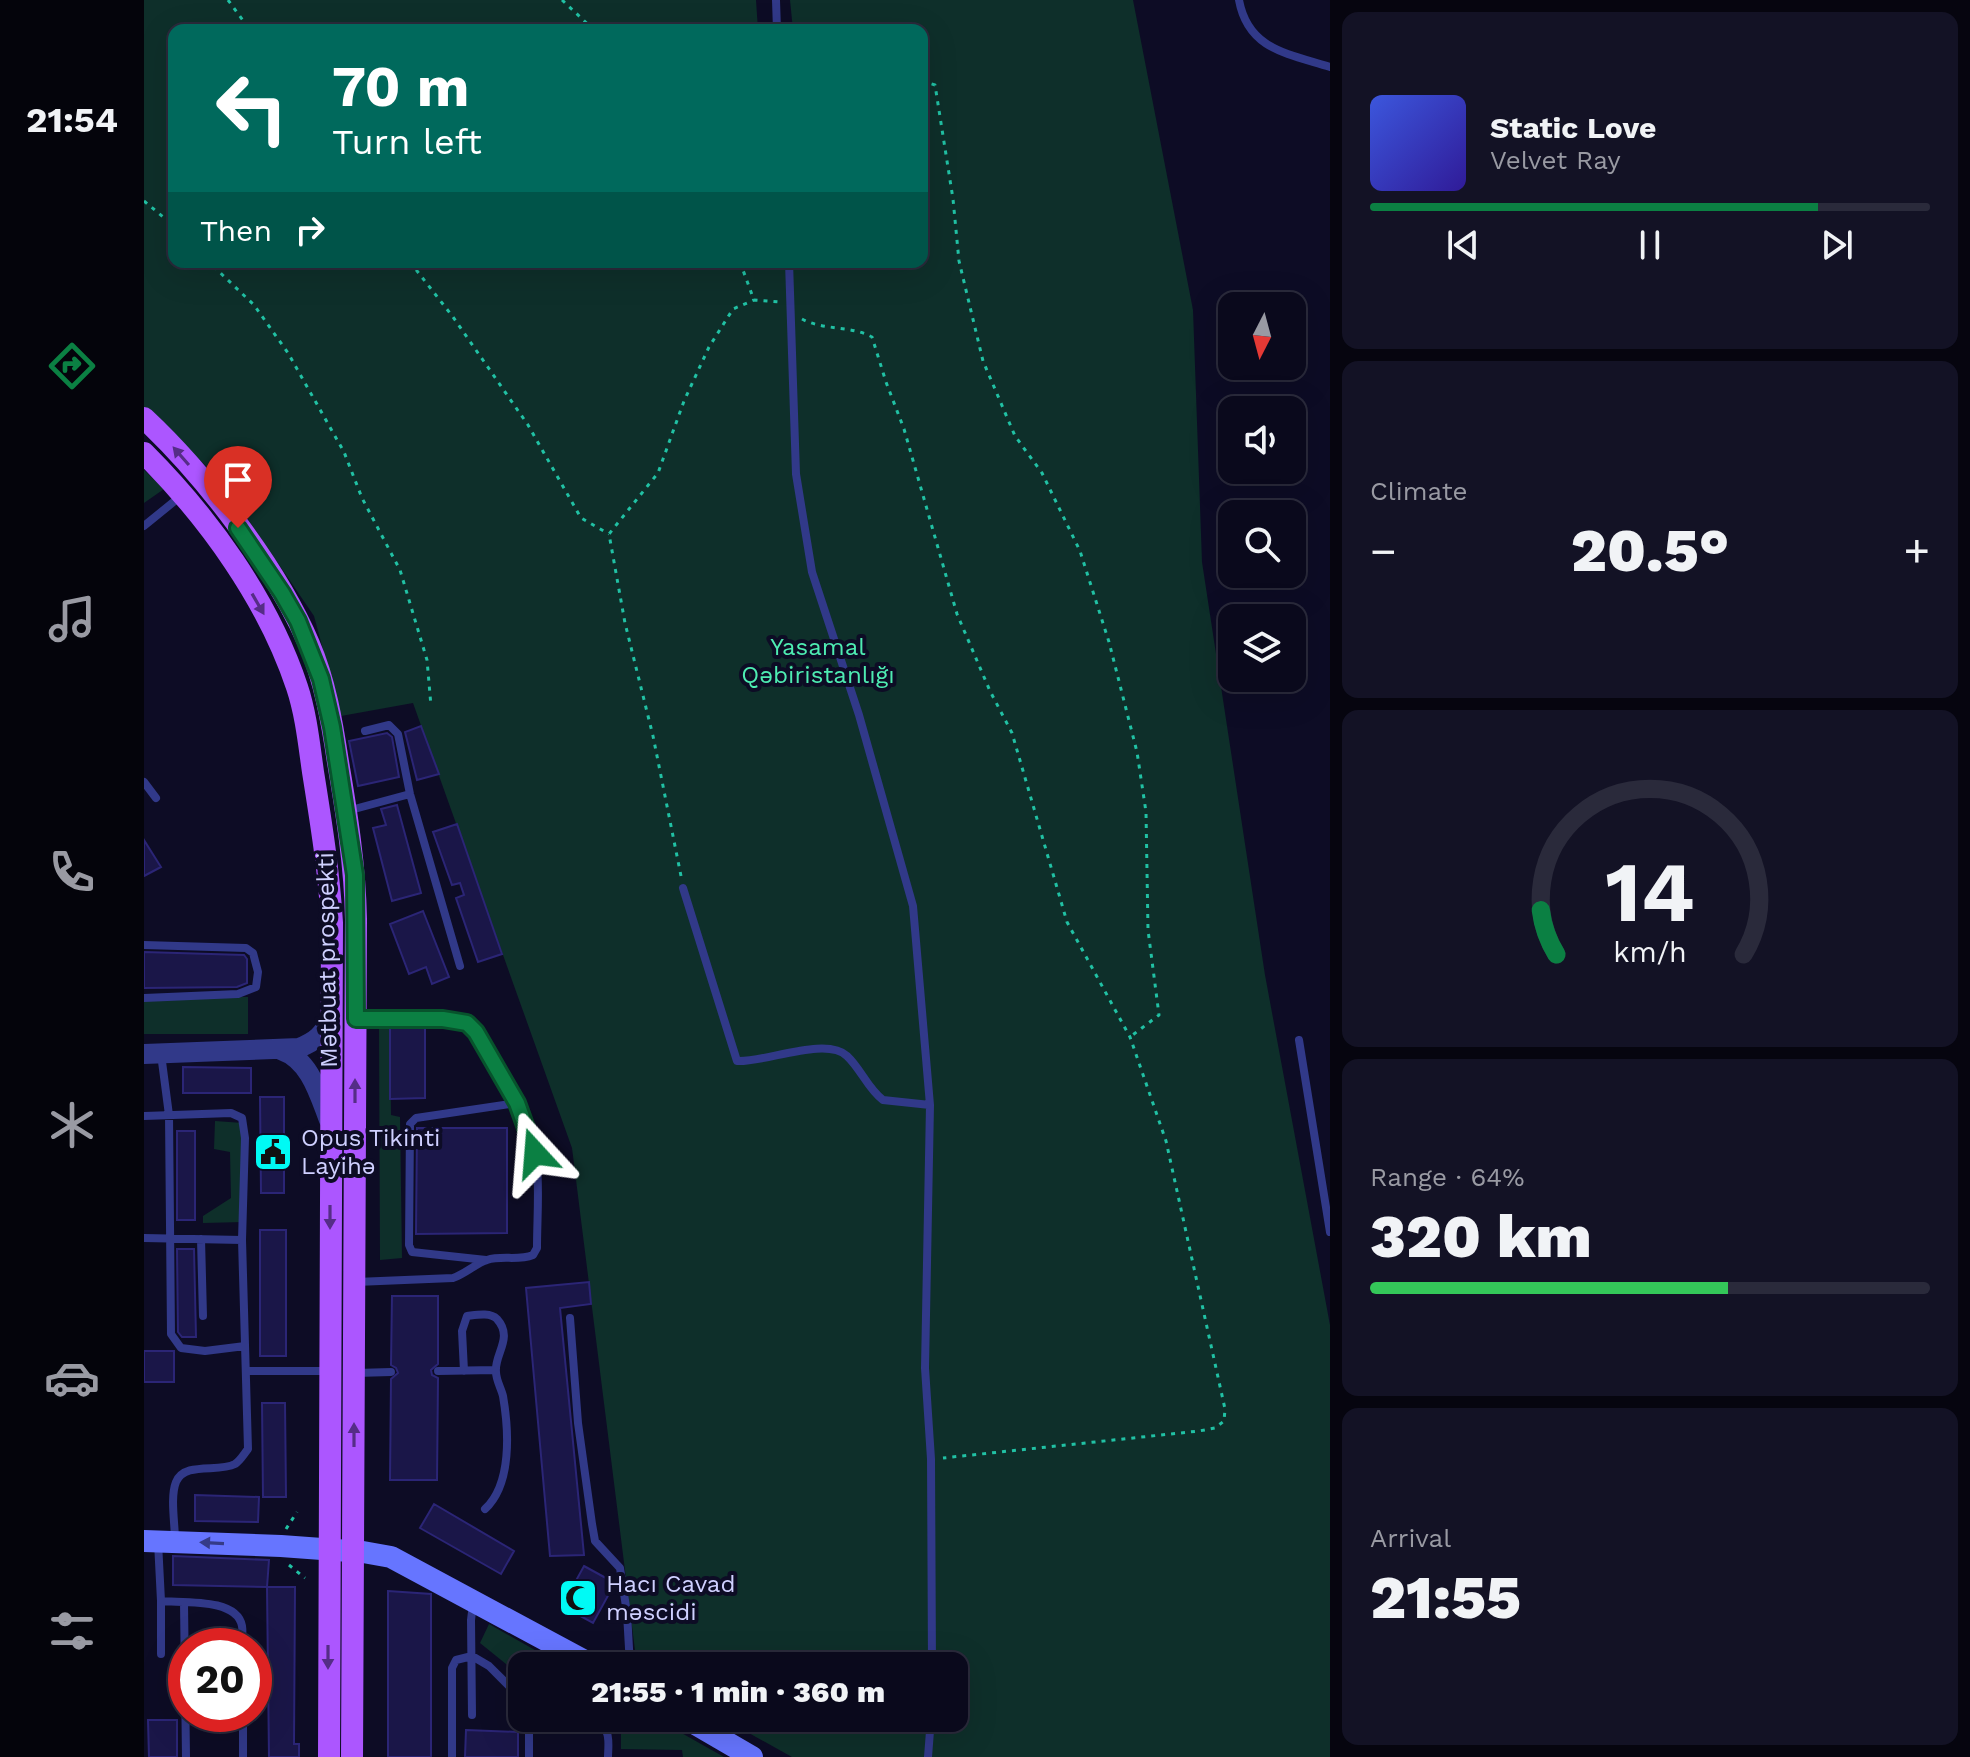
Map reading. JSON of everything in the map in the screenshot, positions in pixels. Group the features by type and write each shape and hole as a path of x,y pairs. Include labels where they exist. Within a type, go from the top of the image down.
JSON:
{"main road":[{"name":"Mətbuat prospekti","path":"144,418 220,502 298,621 321,679 347,811 355,875 354,1513 362,1552 353,1579 352,1757"},
{"name":"Mətbuat prospekti","path":"144,453 183,495 234,565 286,658 307,729 329,880 329,1757"},
{"path":"159,1541 362,1552 409,1564 569,1652"},
{"path":"709,1732 752,1757"}],"street":[{"path":"152,1054 299,1048 321,1036 331,1018"},
{"path":"281,1050 296,1057 308,1071 331,1125"}],"lane":[{"path":"776,0 777,24"},
{"path":"1239,0 1242,17 1252,33 1270,48 1330,67"},
{"path":"789,268 796,474 812,572 859,715 913,906 930,1105 925,1368 931,1459 932,1652"},
{"path":"144,526 183,495"},
{"path":"365,731 389,725 395,728 410,794 460,966"},
{"path":"144,782 156,798"},
{"path":"347,811 410,794"},
{"path":"683,888 737,1061 801,1051 838,1051 848,1057 883,1100 930,1105"},
{"path":"144,945 246,948 253,953 258,980 256,987 238,994 144,998"},
{"path":"356,1019 443,1019 467,1023 476,1032 517,1103 535,1153 537,1248 533,1255 486,1260 412,1252 409,1245 410,1124 416,1118 517,1103"},
{"path":"1299,1040 1330,1232"},
{"path":"152,1054 169,1115 171,1334 181,1348 205,1351 245,1346"},
{"path":"144,1116 231,1113 242,1118 245,1138 242,1240 248,1449 237,1463 185,1471 177,1479 159,1541 161,1654"},
{"path":"144,1238 242,1240"},
{"path":"201,1239 203,1316"},
{"path":"355,1282 453,1278 486,1260"},
{"path":"464,1371 463,1323 467,1316 492,1316 498,1320 504,1334 504,1344 495,1370 505,1413 505,1458 501,1487 496,1499 485,1509"},
{"path":"570,1318 582,1453 595,1541 620,1568 629,1652"},
{"path":"438,1371 495,1370"},
{"path":"246,1371 329,1371"},
{"path":"354,1373 391,1372"},
{"path":"472,1715 471,1620 474,1600"},
{"path":"161,1601 220,1605 235,1611 242,1628"},
{"path":"184,1603 186,1757"},
{"path":"452,1757 452,1668 456,1660 472,1656 489,1666 508,1685"},
{"path":"243,1732 243,1757"},
{"path":"529,1732 529,1757"},
{"path":"606,1732 608,1757"},
{"path":"928,1757 930,1732"}],"path":[{"path":"228,0 246,24"},
{"path":"562,0 588,24"},
{"path":"928,83 935,85 953,199 959,261 983,361 1015,436 1042,473 1080,551 1109,642 1137,752 1146,812 1148,930 1159,1015 1130,1037"},
{"path":"144,201 168,221"},
{"path":"215,268 254,305 271,329 303,378 344,452 362,498 400,570 427,660 431,706"},
{"path":"415,268 528,425 581,518 609,534"},
{"path":"742,268 754,300"},
{"path":"683,888 653,736 625,623 609,534 658,473 684,401 709,347 733,309 754,300 791,302"},
{"path":"792,314 817,327 859,330 872,337 904,429 957,614 1012,733 1067,922 1130,1037 1166,1141 1225,1409 1224,1421 1215,1428 1199,1431 931,1459"},
{"path":"297,1512 281,1547 305,1578"}],"green space":[{"name":"Yasamal Qəbiristanlığı","path":"144,0 756,0 758,24 168,24 168,268 928,268 928,24 792,24 790,0 1133,0 1193,310 1202,562 1218,667 1218,692 1222,692 1265,975 1330,1325 1330,1757 792,1757 747,1732 968,1732 968,1652 635,1652 572,1148 413,703 341,716 314,616 222,481 144,408"},
{"path":"144,470 164,489 144,503"},
{"path":"144,995 248,997 248,1034 144,1034"},
{"path":"379,1025 390,1025 391,1115 400,1117 402,1258 380,1260"},
{"path":"215,1121 243,1123 244,1222 203,1223 203,1216 231,1198 230,1152 214,1149"},
{"path":"489,1624 538,1652 508,1652 508,1666 480,1643"},
{"path":"621,1732 680,1732 724,1757 683,1757 682,1750 621,1749"}],"building":[{"path":"421,726 439,774 417,780 405,732"},
{"path":"387,733 392,737 399,777 358,786 349,741"},
{"path":"397,805 421,893 392,901 373,828 386,825 381,809"},
{"path":"457,824 502,954 478,962 456,898 464,895 460,883 452,885 433,832"},
{"path":"144,840 161,867 144,876"},
{"path":"423,911 449,977 432,984 426,967 409,974 390,924"},
{"path":"144,952 244,955 247,959 247,983 237,987 144,988"},
{"path":"390,1026 425,1026 425,1098 390,1099"},
{"path":"183,1067 251,1068 251,1093 183,1093"},
{"path":"260,1097 284,1097 284,1193 261,1193"},
{"path":"417,1128 507,1128 507,1233 416,1234"},
{"path":"177,1131 195,1131 195,1220 177,1220"},
{"path":"260,1230 286,1230 286,1356 260,1356"},
{"path":"177,1249 194,1249 196,1337 182,1337 178,1332"},
{"path":"589,1282 591,1304 560,1308 584,1555 550,1556 526,1288"},
{"path":"392,1296 438,1296 438,1364 431,1370 432,1375 438,1378 437,1480 390,1480 391,1379 398,1373 391,1365"},
{"path":"144,1351 174,1351 174,1382 144,1382"},
{"path":"262,1403 285,1403 286,1497 263,1497"},
{"path":"195,1495 259,1497 258,1522 195,1521"},
{"path":"434,1504 514,1551 501,1574 420,1528"},
{"path":"173,1556 269,1560 267,1587 173,1585"},
{"path":"584,1566 615,1583 593,1623 562,1606"},
{"path":"267,1587 295,1587 294,1744 299,1744 299,1757 269,1757 269,1732 272,1732 272,1628 267,1628"},
{"path":"388,1591 431,1594 431,1757 388,1757"},
{"path":"148,1720 168,1720 168,1732 177,1732 177,1757 149,1757"},
{"path":"466,1730 518,1732 518,1757 465,1757"}],"place":[{"name":"Opus Tikinti Layihə","path":"273,1152"},
{"name":"Hacı Cavad məscidi","path":"578,1598"}],"route":[{"path":"238,528 298,621 321,679 350,830 355,875 356,1019 443,1019 467,1023 476,1032 517,1103 535,1153"}]}
